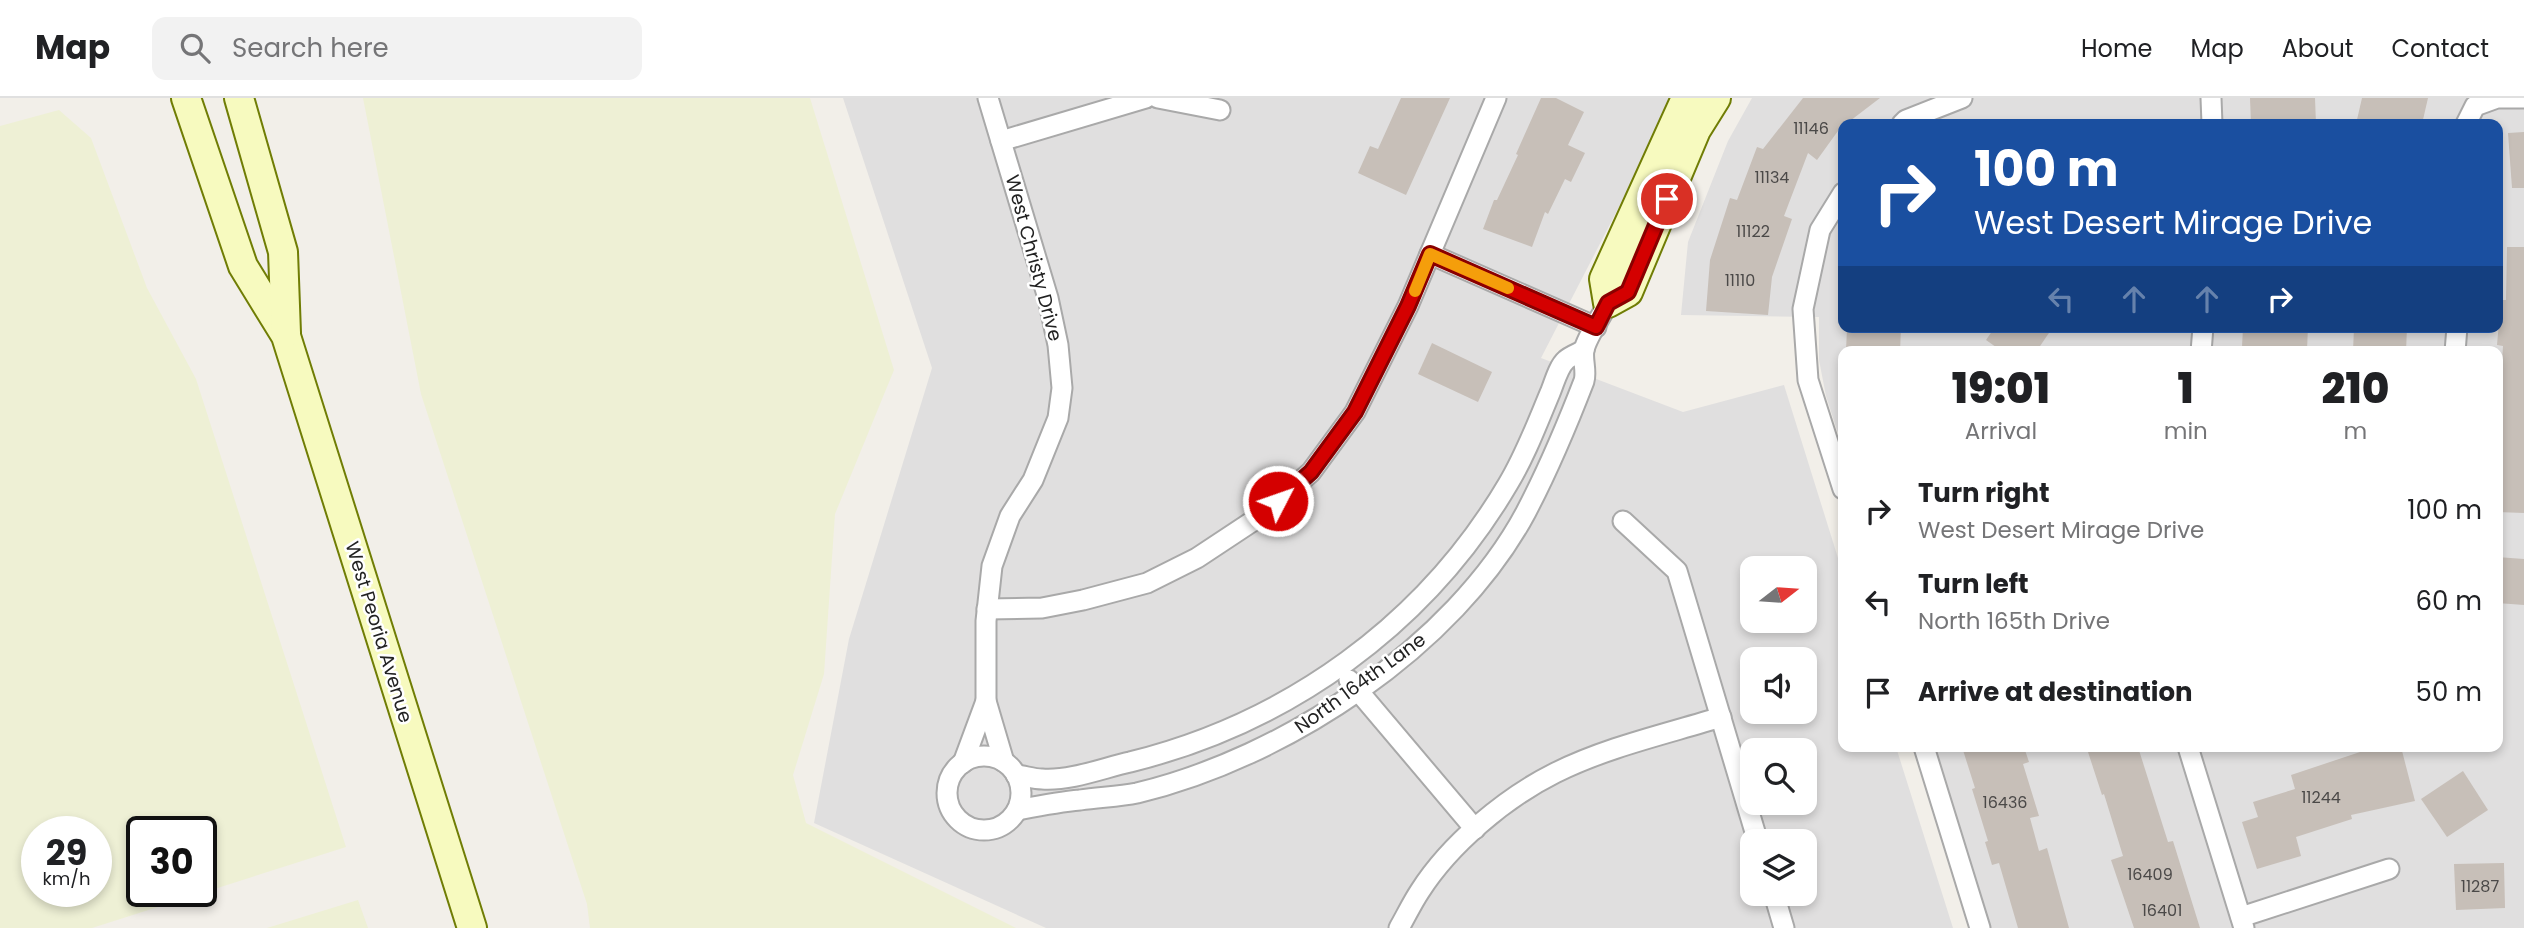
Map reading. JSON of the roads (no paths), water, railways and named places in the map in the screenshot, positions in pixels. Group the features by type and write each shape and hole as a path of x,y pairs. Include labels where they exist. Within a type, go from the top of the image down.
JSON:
{"main road":[{"name":"West Peoria Avenue","path":"186,98 243,266 286,336 471,928"},
{"name":"West Peoria Avenue","path":"239,98 283,252 286,336"},
{"path":"1602,315 1604,279 1686,98"},
{"path":"1602,315 1628,292 1696,130 1716,98"}],"street":[{"name":"West Christy Drive","path":"986,701 987,609 992,566 1010,516 1033,481 1058,418 1062,388 1058,345 1048,298 988,98"},
{"path":"1001,141 1146,98"},
{"path":"1158,98 1220,110"},
{"path":"987,609 1042,608 1147,583 1198,558 1262,515 1311,472 1355,412 1408,306 1496,98"},
{"path":"1909,119 1962,98"},
{"path":"2211,98 2212,119"},
{"path":"2468,119 2475,106 2497,98 2524,98"},
{"path":"1838,201 1820,230 1804,309 1808,380 1838,473"},
{"path":"1430,254 1602,315"},
{"name":"North 164th Lane","path":"1584,350 1564,361 1509,483 1478,531 1445,572 1399,620 1338,667 1264,713 1170,752 1044,779 1010,769 986,756 974,757 963,762 948,782 947,795 956,818 966,825 989,830 1010,820 1017,810 1136,793 1185,779 1246,756 1288,736 1406,654 1441,622 1491,565 1524,514 1585,377 1584,350 1602,315"},
{"path":"1623,521 1677,571 1754,829"},
{"path":"1338,667 1475,830"},
{"path":"963,762 986,701"},
{"path":"986,701 1010,769 1020,786 1021,798 1017,810"},
{"path":"1399,928 1420,889 1459,843 1511,799 1555,773 1604,753 1721,717"},
{"path":"1926,752 1980,928"},
{"path":"2190,752 2243,922 2389,869"},
{"path":"1778,906 1784,928"}]}
